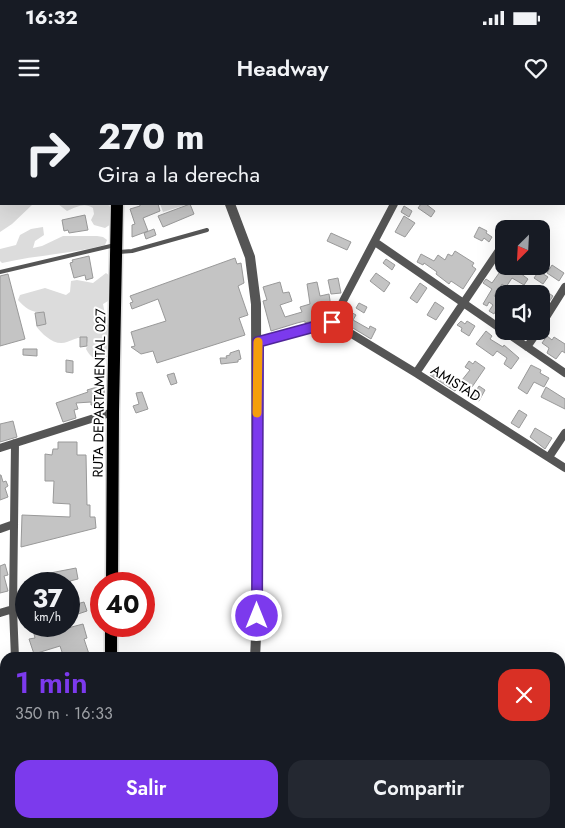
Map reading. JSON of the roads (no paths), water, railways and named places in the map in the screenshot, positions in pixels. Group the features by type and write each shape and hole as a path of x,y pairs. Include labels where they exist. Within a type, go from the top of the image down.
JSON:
{"main road":[{"name":"RUTA DEPARTAMENTAL 027","path":"112,572 117,205"},
{"path":"111,637 111,652"}],"street":[{"path":"230,205 250,257 256,304 258,342 255,652"},
{"path":"258,342 332,322 394,205"},
{"path":"375,242 495,325"},
{"path":"416,373 495,256"},
{"path":"550,311 565,288"},
{"name":"AMISTAD","path":"332,322 565,468"},
{"path":"517,340 565,373"},
{"path":"527,347 532,340"},
{"path":"0,448 113,412"},
{"path":"549,457 565,432"},
{"path":"15,443 13,609 15,652"},
{"path":"0,529 14,524"},
{"path":"0,613 13,609"}],"lane":[{"path":"0,272 116,248 132,251 207,230"}]}
